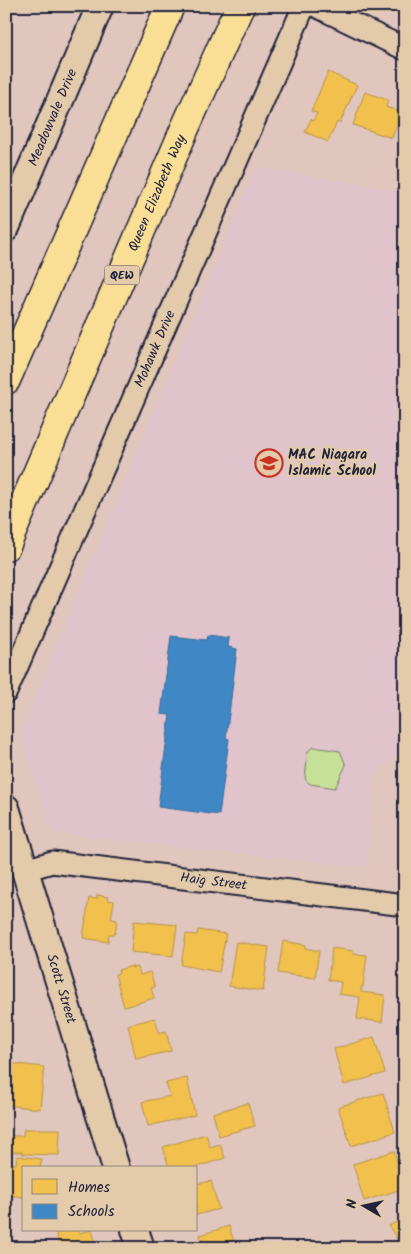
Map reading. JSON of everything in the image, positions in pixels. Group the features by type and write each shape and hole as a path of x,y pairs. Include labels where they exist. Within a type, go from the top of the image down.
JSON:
{"highway":[{"path":"6,380 170,6"},
{"name":"Queen Elizabeth Way","path":"6,546 185,128 240,6"}],"street":[{"name":"Meadowvale Drive","path":"6,228 100,6"},
{"name":"Mohawk Drive","path":"6,692 304,6"},
{"path":"316,6 405,49"},
{"name":"Scott Street","path":"6,808 115,1166"},
{"name":"Haig Street","path":"25,870 52,862 405,905"},
{"path":"136,1232 141,1248"}],"shaded area":[{"name":"MAC Niagara Islamic School","path":"256,167 405,192 405,746 373,778 367,867 52,833 20,733"}],"green space":[{"path":"313,747 340,751 346,765 335,788 310,784 305,779 308,751"}],"building: Homes":[{"path":"328,72 357,85 340,123 337,122 328,142 305,132 311,119 313,121 317,113 311,111"},
{"path":"365,92 388,100 386,107 401,112 392,138 353,125"},
{"path":"97,895 108,897 107,900 114,901 111,919 117,920 115,934 109,934 108,942 83,938 89,898 97,899"},
{"path":"134,921 177,925 173,956 131,952"},
{"path":"198,930 226,934 219,972 181,965 186,934 197,935"},
{"path":"283,941 306,945 305,948 319,951 315,978 278,973"},
{"path":"236,942 269,947 263,991 229,986"},
{"path":"332,948 353,951 353,954 367,955 361,992 385,995 382,1022 357,1019 360,997 339,994 341,982 328,980"},
{"path":"132,966 132,968 138,967 140,975 150,972 155,987 151,988 154,998 124,1007 115,974 119,973 118,970"},
{"path":"155,1018 159,1033 166,1031 171,1051 136,1059 128,1025"},
{"path":"374,1037 385,1073 344,1085 334,1049"},
{"path":"6,1063 44,1067 40,1109 6,1105"},
{"path":"187,1078 195,1115 148,1126 142,1102 170,1096 166,1083"},
{"path":"383,1093 395,1132 351,1146 338,1107"},
{"path":"248,1103 255,1126 219,1136 213,1113"},
{"path":"24,1129 60,1129 59,1155 8,1152 8,1136 23,1136"},
{"path":"206,1134 210,1147 220,1144 225,1158 198,1167 168,1166 163,1147"},
{"path":"394,1151 405,1188 364,1201 353,1164"},
{"path":"17,1156 42,1159 40,1166 22,1166 22,1197 6,1195 6,1163 16,1164"},
{"path":"211,1181 219,1209 198,1214 198,1184"},
{"path":"405,1217 405,1248 402,1248 389,1226"},
{"path":"229,1226 236,1248 204,1248 200,1235"},
{"path":"56,1232 93,1232 97,1248 60,1248"}],"building: Schools":[{"path":"208,635 229,638 228,647 237,649 226,738 229,739 219,815 158,807 170,715 161,714 171,636 207,640"}],"place":[{"name":"MAC Niagara Islamic School","path":"269,463"}]}
